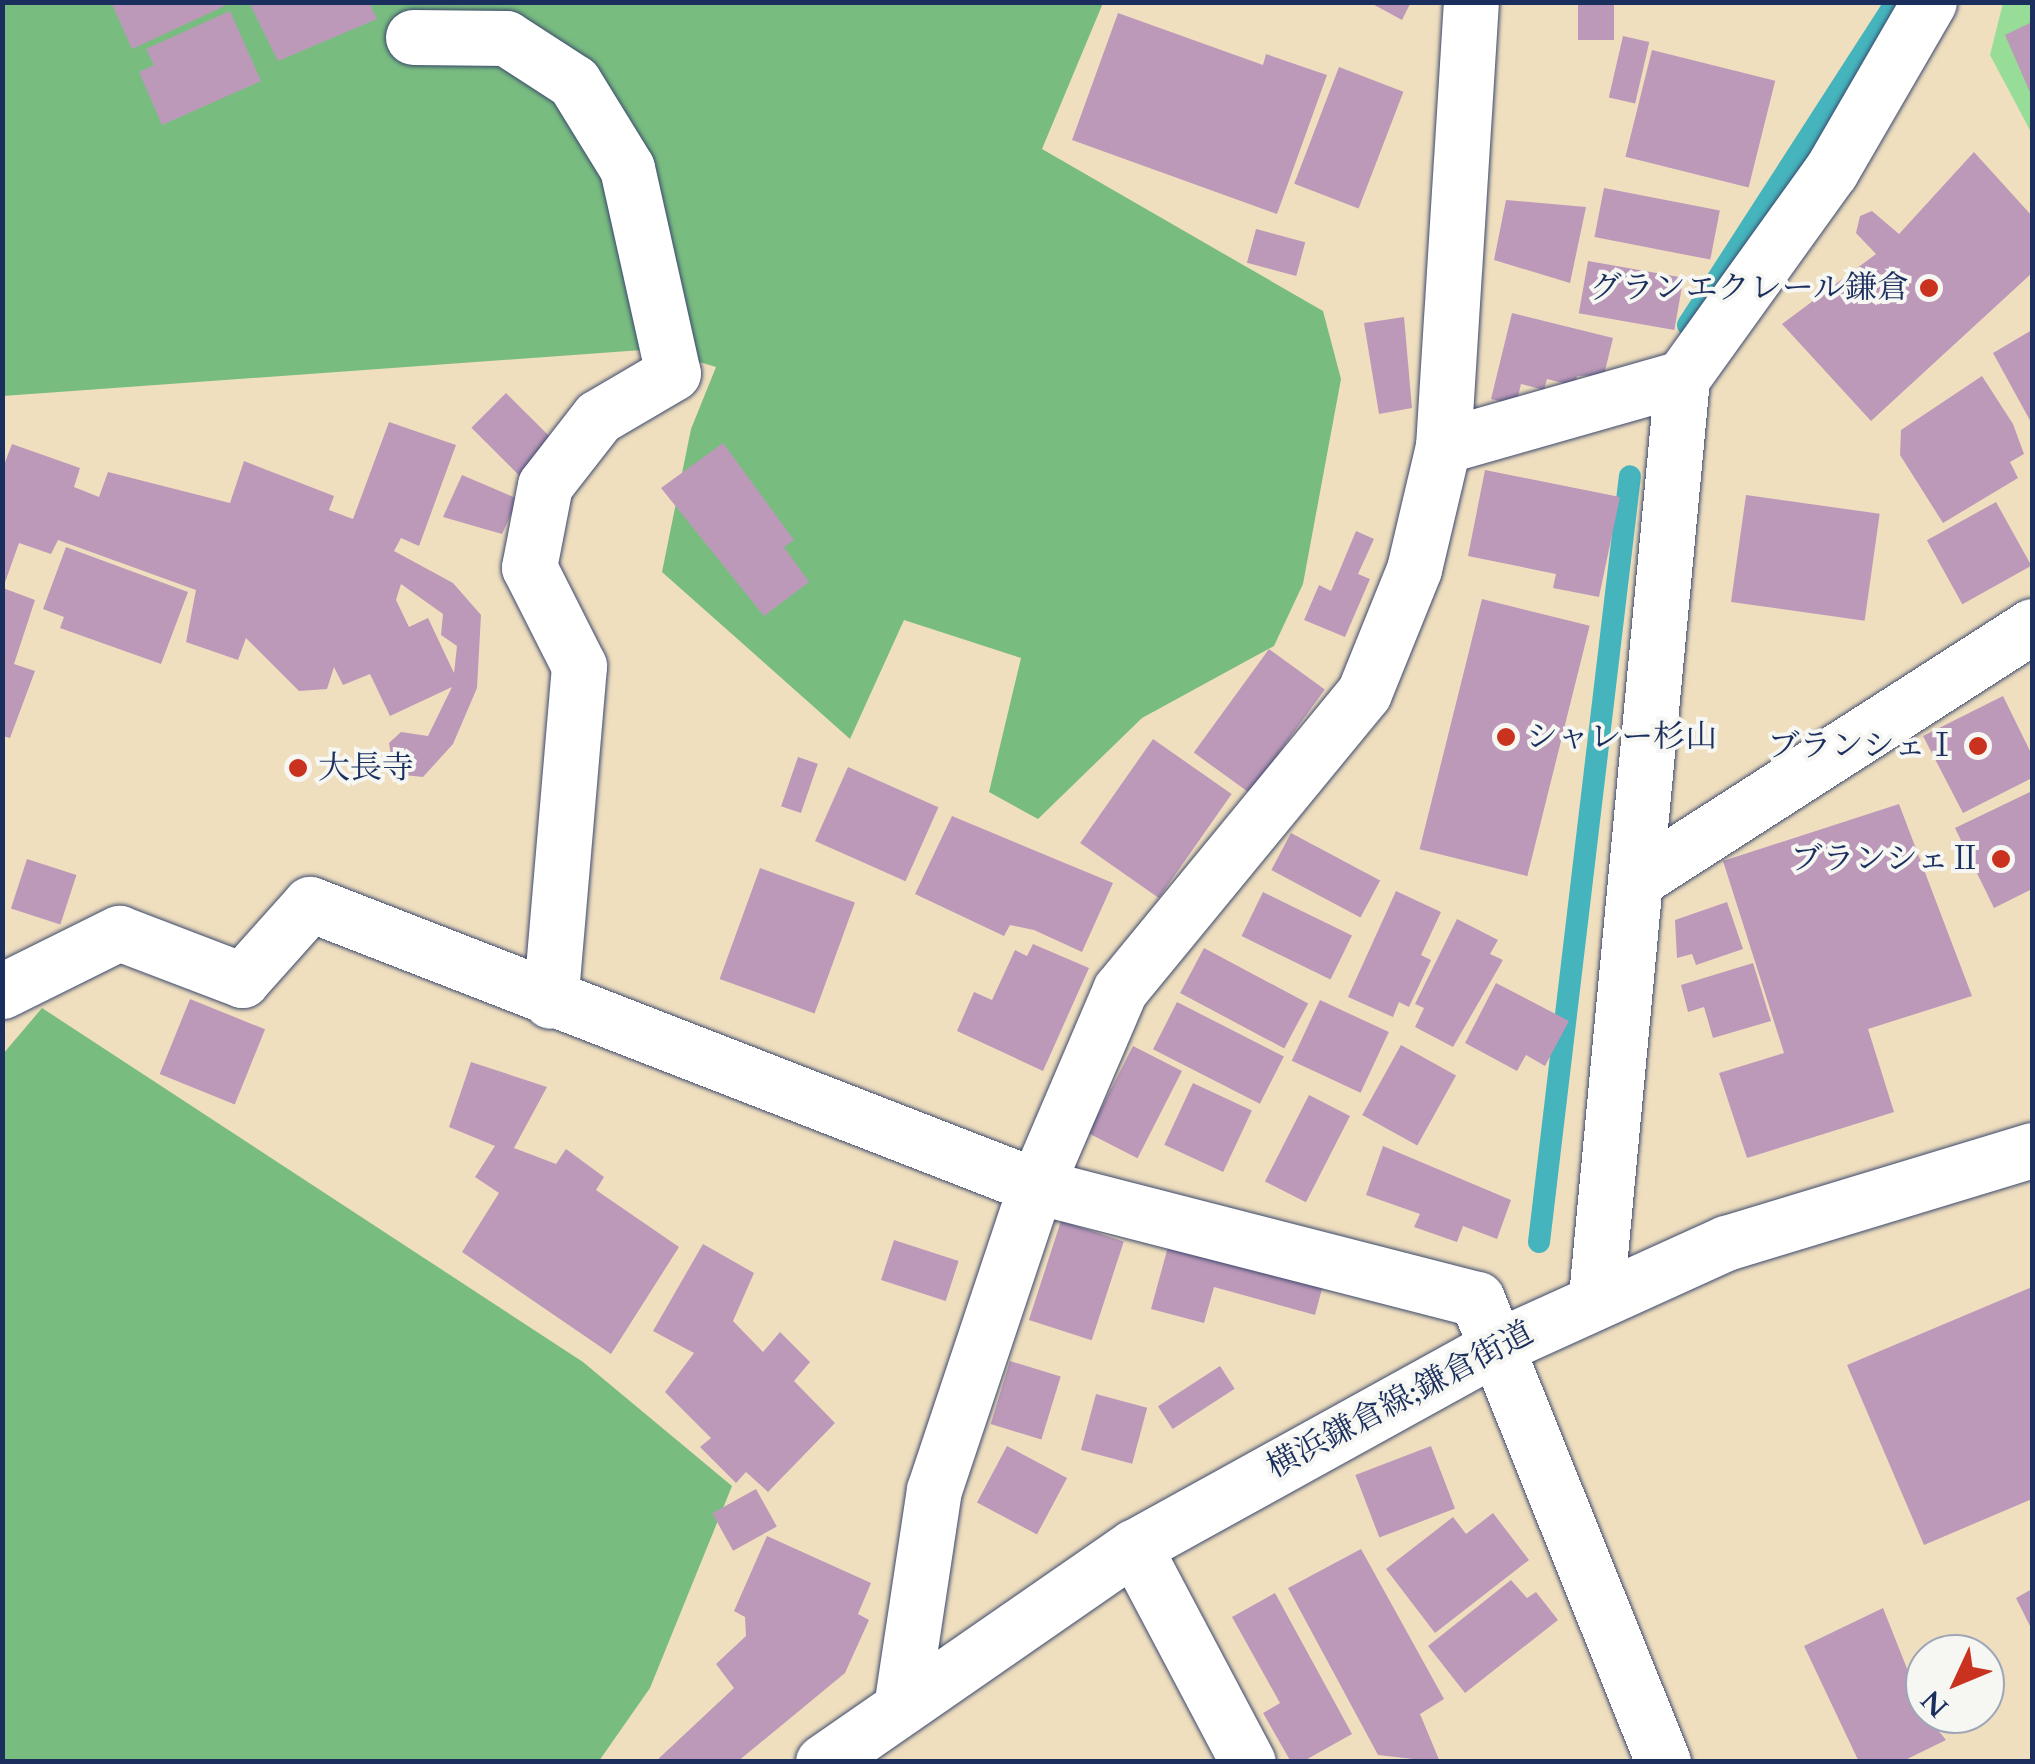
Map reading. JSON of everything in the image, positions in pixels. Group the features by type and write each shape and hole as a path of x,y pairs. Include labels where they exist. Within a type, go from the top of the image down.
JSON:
{"street":[{"path":"902,1701 934,1490 1036,1186 1120,990 1364,693 1414,569 1443,446 1471,2"},
{"path":"1596,1297 1682,378 1831,172 1929,2"},
{"path":"413,36 506,38 574,82 626,168 673,373 598,417 545,486 529,567 580,666 550,1001"},
{"path":"1443,446 1682,378"},
{"path":"1638,878 2032,626"},
{"path":"2,991 118,933 242,980 310,904 550,1001 1036,1186 1477,1299 1492,1350 1663,1762"},
{"name":"横浜鎌倉線;鎌倉街道","path":"823,1762 902,1701 1134,1547 1596,1297 1726,1243 2032,1150"},
{"path":"1134,1547 1248,1762"}],"green space":[{"path":"3,2 1103,3 1042,149 1323,311 1341,379 1303,584 1274,646 1142,718 1038,819 989,792 1021,658 904,620 850,739 662,572 691,429 716,367 656,349 3,396"},
{"path":"2003,3 2032,3 2032,134 1990,55"},
{"path":"42,1008 583,1362 732,1486 650,1688 599,1761 3,1762 3,1054"}],"building":[{"path":"111,2 233,2 132,49"},
{"path":"249,2 369,2 377,19 278,61"},
{"path":"1369,2 1411,2 1402,20"},
{"path":"1578,2 1614,2 1614,40 1578,40"},
{"path":"230,11 261,81 162,125 139,72 154,65 146,49"},
{"path":"1118,13 1263,65 1266,54 1327,75 1277,214 1072,140"},
{"path":"2032,22 2032,97 2005,35"},
{"path":"1623,36 1649,42 1635,103 1609,97"},
{"path":"1652,50 1775,81 1749,187 1625,157"},
{"path":"1339,67 1403,92 1359,208 1294,184"},
{"name":"グランエクレール鎌倉","path":"1974,152 2032,216 2032,273 1871,421 1782,324 1876,254 1856,233 1860,216 1872,211 1899,234"},
{"path":"1604,188 1720,211 1710,260 1594,237"},
{"path":"1506,200 1586,207 1570,283 1494,260"},
{"path":"1256,229 1305,242 1296,276 1247,263"},
{"path":"1588,261 1684,278 1674,330 1579,313"},
{"path":"1512,313 1613,338 1604,375 1577,376 1575,386 1547,379 1544,390 1521,384 1516,405 1491,399"},
{"path":"1404,317 1412,408 1379,414 1364,323"},
{"path":"2032,330 2032,424 1993,353"},
{"path":"1982,376 2013,424 2024,454 2010,462 2018,478 1943,523 1900,455 1901,430"},
{"path":"506,393 554,441 519,476 471,428"},
{"path":"389,422 456,445 419,546 401,538 394,551 453,583 481,615 477,688 453,744 423,777 394,774 389,743 401,732 428,736 452,687 390,716 370,674 343,685 334,667 327,689 299,691 246,638 238,660 186,642 196,590 58,540 51,554 19,543 3,588 35,600 14,664 35,671 10,738 2,736 2,470 12,444 80,468 74,487 99,497 108,472 230,503 244,461 334,496 329,510 353,519","holes":["401,584 443,614 441,635 457,646 454,673 428,618 409,627 396,600"]},
{"path":"723,443 794,540 784,547 809,582 764,616 661,488"},
{"path":"1485,470 1620,497 1599,597 1553,588 1556,574 1468,556"},
{"path":"462,475 518,499 502,534 443,517"},
{"path":"1746,495 1880,514 1865,621 1731,602"},
{"path":"1996,502 2031,566 1962,604 1927,540"},
{"path":"1356,531 1374,539 1358,574 1370,579 1345,637 1304,620 1319,585 1331,591"},
{"path":"66,547 188,592 161,664 60,628 64,617 43,609"},
{"name":"シャレー杉山","path":"1482,599 1590,626 1527,876 1420,849"},
{"path":"1269,649 1325,690 1250,793 1194,753"},
{"name":"ブランシェⅠ","path":"2003,696 2032,755 2032,778 1963,813 1923,736"},
{"path":"1153,739 1232,794 1159,898 1080,843"},
{"path":"798,757 818,764 801,813 781,806"},
{"path":"848,767 938,807 905,881 815,841"},
{"name":"ブランシェⅡ","path":"2032,791 2032,889 1994,908 1955,828"},
{"path":"1899,804 1972,996 1868,1029 1894,1112 1747,1158 1719,1073 1784,1053 1723,861"},
{"path":"952,816 1113,883 1082,952 1034,930 1010,925 1004,936 915,894"},
{"path":"1291,833 1380,880 1360,918 1271,870"},
{"path":"27,859 76,875 60,925 11,908"},
{"path":"760,868 855,903 815,1013 720,979"},
{"path":"1396,891 1441,912 1421,955 1431,960 1409,1007 1399,1002 1393,1017 1348,997"},
{"path":"1263,892 1352,935 1331,979 1242,936"},
{"path":"1727,902 1743,949 1696,965 1692,954 1677,958 1675,920"},
{"path":"1457,919 1498,940 1490,954 1503,960 1453,1047 1415,1027 1424,1008 1415,1004"},
{"path":"1033,944 1089,968 1043,1071 957,1031 974,992 992,1000 1015,950 1027,956"},
{"path":"1204,948 1308,1003 1284,1048 1180,993"},
{"path":"1753,963 1771,1021 1713,1038 1704,1007 1688,1012 1681,985"},
{"path":"1496,983 1569,1021 1545,1066 1526,1055 1517,1071 1465,1043"},
{"path":"190,999 265,1029 235,1104 160,1074"},
{"path":"1320,1000 1389,1032 1361,1093 1292,1061"},
{"path":"1177,1002 1284,1056 1260,1104 1153,1049"},
{"path":"1401,1045 1456,1076 1417,1146 1362,1115"},
{"path":"1133,1046 1182,1071 1138,1158 1089,1133"},
{"path":"471,1062 547,1087 514,1148 556,1164 566,1149 604,1177 596,1190 679,1247 611,1354 462,1252 499,1193 475,1177 495,1146 449,1127"},
{"path":"1193,1083 1252,1110 1223,1172 1164,1145"},
{"path":"1309,1095 1350,1116 1306,1202 1265,1181"},
{"path":"1383,1146 1511,1200 1497,1239 1463,1226 1457,1242 1414,1227 1420,1214 1366,1195"},
{"path":"1061,1221 1124,1241 1092,1340 1029,1320"},
{"path":"894,1240 959,1261 946,1301 881,1280"},
{"path":"1169,1243 1323,1285 1315,1315 1214,1287 1204,1323 1151,1309"},
{"path":"703,1244 754,1273 733,1321 763,1352 780,1332 810,1362 794,1381 835,1423 768,1492 746,1472 736,1483 700,1447 711,1438 665,1392 694,1353 653,1331"},
{"path":"2032,1287 2032,1499 1924,1545 1847,1365"},
{"path":"1010,1361 1061,1376 1041,1440 991,1424"},
{"path":"1220,1366 1235,1389 1173,1429 1158,1406"},
{"path":"1096,1394 1147,1408 1132,1464 1081,1450"},
{"path":"1007,1446 1067,1478 1037,1534 977,1503"},
{"path":"1431,1446 1455,1509 1379,1538 1355,1475"},
{"path":"756,1489 777,1527 733,1551 712,1513"},
{"path":"1493,1513 1529,1560 1435,1633 1386,1569 1453,1517 1466,1534"},
{"path":"767,1536 871,1583 858,1614 869,1620 845,1673 737,1762 655,1762 734,1688 716,1664 746,1636 745,1617 734,1611"},
{"path":"1361,1549 1444,1699 1420,1714 1440,1762 1378,1755 1288,1588"},
{"path":"1511,1580 1527,1598 1536,1592 1558,1620 1465,1693 1428,1646"},
{"path":"2032,1589 2032,1630 2016,1598"},
{"path":"1275,1593 1352,1734 1302,1762 1291,1762 1263,1713 1280,1703 1232,1617"},
{"path":"1883,1608 1905,1664 1905,1734 1941,1734 1946,1740 1901,1762 1859,1762 1804,1646"}],"waterway":[{"path":"1688,325 1896,2"},
{"path":"1539,1242 1630,476"}],"place":[{"name":"グランエクレール鎌倉","path":"1929,288"},
{"name":"シャレー杉山","path":"1506,737"},
{"name":"ブランシェⅠ","path":"1978,746"},
{"name":"大長寺","path":"298,768"},
{"name":"ブランシェⅡ","path":"2001,859"}]}
